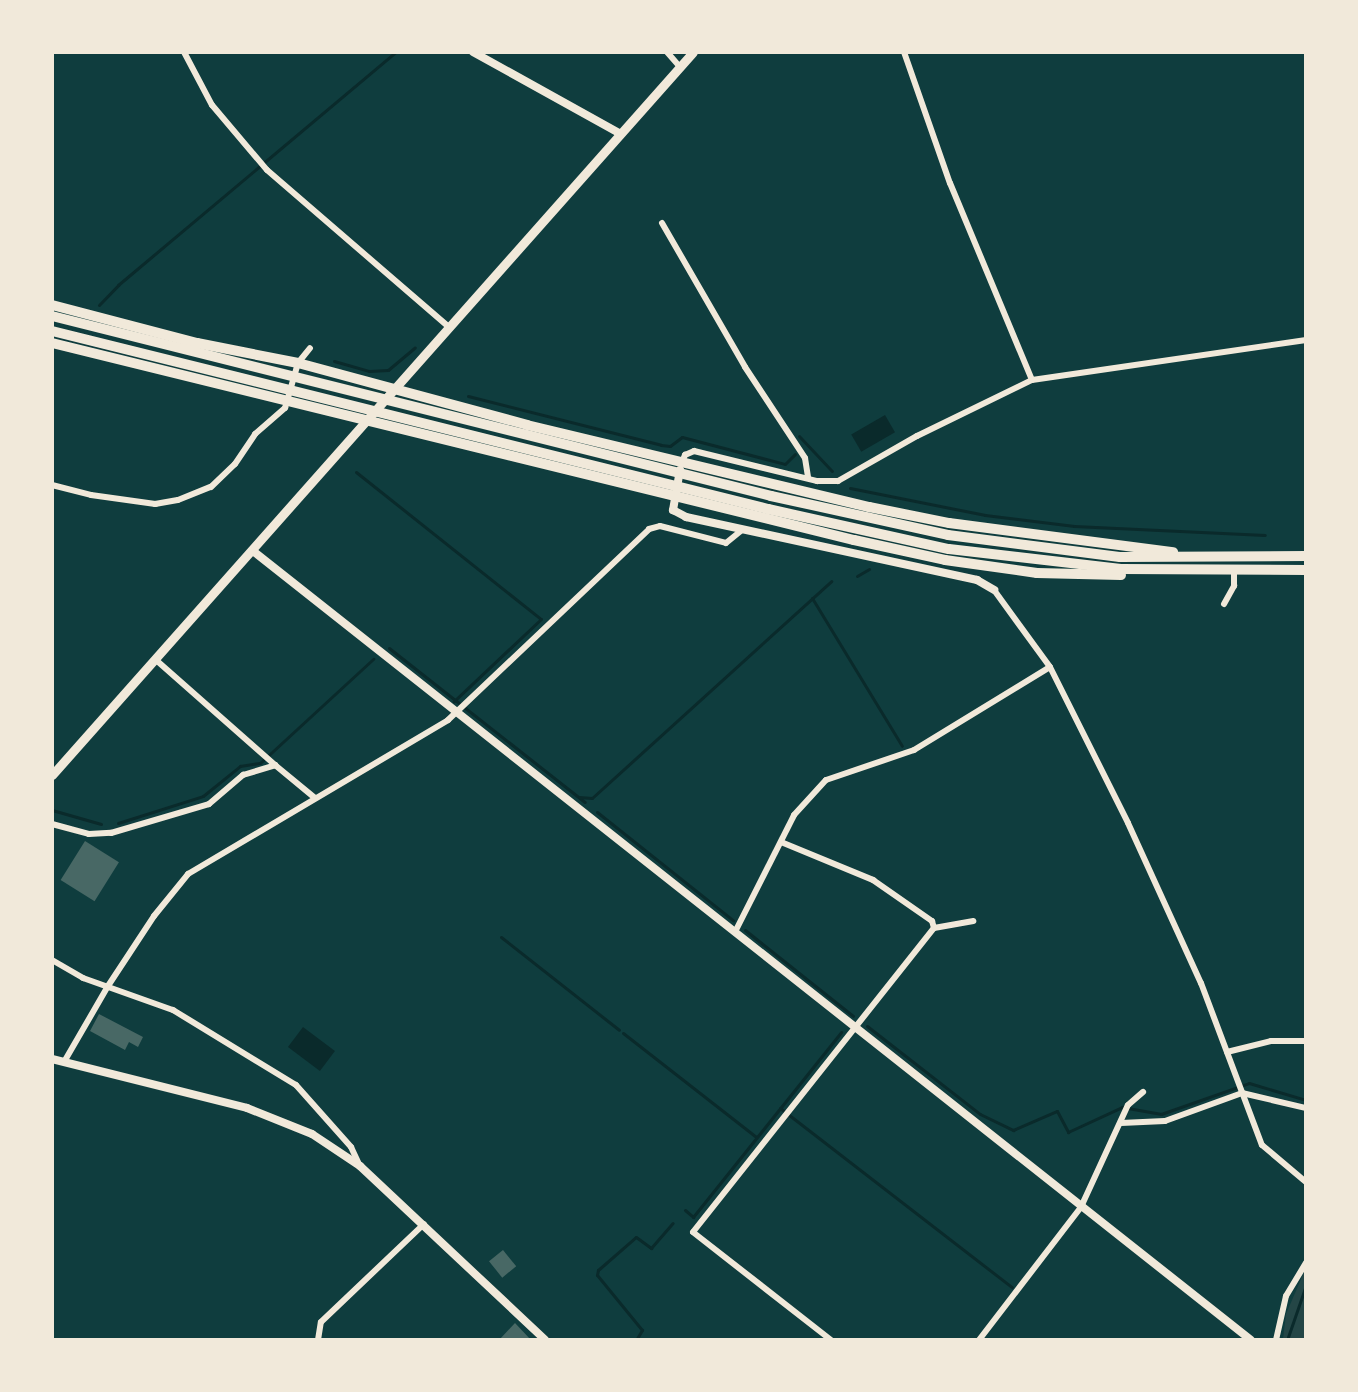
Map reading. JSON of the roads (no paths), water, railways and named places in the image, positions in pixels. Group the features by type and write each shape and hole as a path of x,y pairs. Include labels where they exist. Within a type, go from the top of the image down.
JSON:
{"highway":[{"path":"52,305 197,343 298,363 682,462 949,523 1213,558"},
{"path":"52,316 771,496 985,541 1120,556 1213,558 1305,556"},
{"path":"52,331 768,509 949,549 1098,567 1234,573 1305,570"},
{"path":"52,344 673,498 957,562 1094,576 1190,572"}],"main road":[{"path":"52,774 253,551 365,421 693,52"},
{"path":"52,1059 264,1113 312,1134 360,1166 545,1340"}],"street":[{"path":"184,52 212,105 267,170 450,328"},
{"path":"473,52 621,134"},
{"path":"667,52 680,67"},
{"path":"903,52 950,183 1032,380"},
{"path":"662,223 745,367 805,458 808,478"},
{"path":"1305,340 1032,380 917,436 838,481 808,478 694,451 685,454 673,498 676,513 741,531 977,580 994,590 1050,667 1178,932 1262,1145 1305,1182"},
{"path":"52,485 139,503 188,497 224,476 255,434 287,402 298,363 310,348"},
{"path":"64,1062 108,986 183,878 456,711 649,529 660,526 726,543 741,531"},
{"path":"253,551 1251,1340"},
{"path":"1224,604 1234,586 1234,573"},
{"path":"156,660 315,798"},
{"path":"735,932 794,815 826,780 914,750 1050,667"},
{"path":"52,825 89,834 111,833 209,804 243,775 275,765"},
{"path":"781,842 873,880 933,921 934,928"},
{"path":"831,1340 693,1232 934,928 973,921"},
{"path":"52,960 83,978 141,996 206,1027 296,1085 357,1155 360,1166"},
{"path":"1227,1052 1271,1041 1305,1041"},
{"path":"1121,1123 1165,1121 1240,1089 1305,1108"},
{"path":"979,1340 1081,1207 1128,1105 1143,1092"},
{"path":"318,1340 321,1322 424,1224"},
{"path":"1276,1340 1286,1296 1305,1263"}],"waterway":[{"path":"99,305 118,285 396,52"},
{"path":"334,361 369,371 388,370 415,347"},
{"path":"468,396 661,445 670,446 682,437 785,464 795,454"},
{"path":"799,436 832,471"},
{"path":"356,472 541,619 454,701"},
{"path":"850,488 985,515 1074,526 1265,535"},
{"path":"857,576 869,569"},
{"path":"579,797 592,798 831,581"},
{"path":"812,598 902,746"},
{"path":"389,648 585,802"},
{"path":"118,823 203,796 240,766 260,763 373,659"},
{"path":"52,810 101,824"},
{"path":"597,812 733,920"},
{"path":"745,930 853,1016"},
{"path":"501,937 619,1030"},
{"path":"867,1026 980,1114 1013,1130 1057,1111 1068,1132 1122,1107 1161,1114 1249,1083 1306,1100"},
{"path":"685,1210 693,1217 841,1032"},
{"path":"623,1033 756,1137"},
{"path":"780,1108 1012,1287"},
{"path":"636,1340 642,1330 597,1275 598,1270 636,1237 651,1248 673,1223"},
{"path":"1288,1337 1306,1285"}]}
